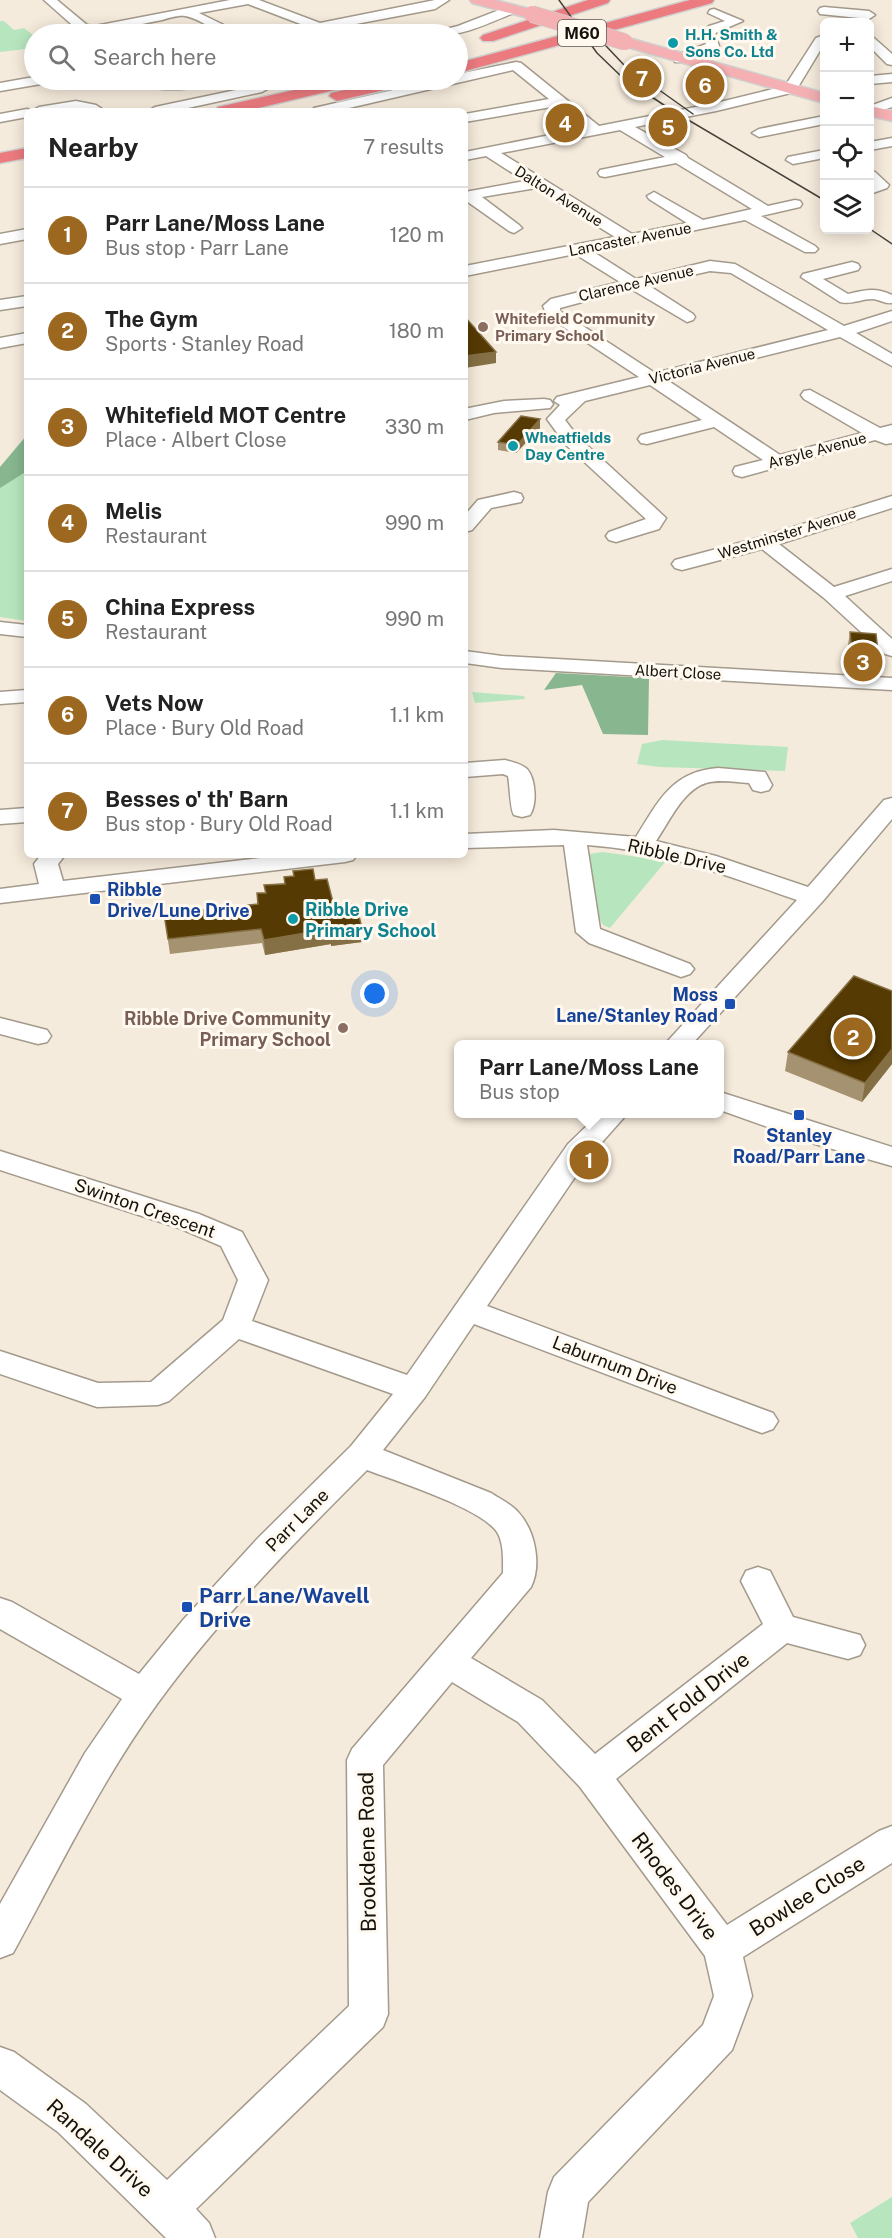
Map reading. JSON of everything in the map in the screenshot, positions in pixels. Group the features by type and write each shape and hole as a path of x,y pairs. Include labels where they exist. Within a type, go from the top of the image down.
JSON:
{"highway":[{"name":"M60","path":"468,46 603,0"},
{"name":"M60","path":"468,61 663,0"},
{"name":"M60","path":"468,47 623,3"},
{"name":"M60","path":"468,67 710,7"},
{"path":"237,108 315,90"},
{"path":"288,108 363,90"},
{"path":"0,158 24,154"},
{"path":"0,170 24,166"}],"main road":[{"path":"477,0 770,84 792,85 820,96"},
{"path":"874,111 892,116"}],"street":[{"path":"50,0 78,24"},
{"path":"118,24 189,13 249,0 311,24"},
{"path":"335,24 435,5 443,0"},
{"path":"680,59 713,46 709,33 713,29 736,21 710,7"},
{"path":"468,25 512,9"},
{"path":"825,11 869,15"},
{"path":"189,13 212,24"},
{"path":"874,38 892,61"},
{"path":"468,156 716,107 792,85 820,41"},
{"path":"468,76 516,66 596,130"},
{"path":"874,80 892,78"},
{"path":"0,87 24,83"},
{"path":"169,108 253,90"},
{"path":"332,108 409,90"},
{"path":"468,117 560,101"},
{"path":"874,109 892,102"},
{"path":"56,108 73,105 93,108"},
{"path":"0,118 24,114"},
{"path":"759,133 820,121"},
{"path":"622,125 766,210"},
{"path":"874,145 892,142"},
{"name":"Dalton Avenue","path":"489,152 629,239"},
{"path":"793,160 820,155"},
{"path":"605,172 681,158"},
{"path":"874,178 882,185 874,188"},
{"path":"468,195 537,183"},
{"path":"468,196 514,228"},
{"path":"654,196 701,225"},
{"name":"Lancaster Avenue","path":"468,270 701,225 795,204"},
{"path":"748,215 810,249"},
{"path":"0,239 24,235"},
{"path":"578,249 687,317"},
{"name":"Clarence Avenue","path":"654,378 553,313 550,307 556,302 710,266 723,267 735,269 842,332"},
{"path":"852,267 809,277 846,299 876,292 890,308"},
{"path":"0,305 24,301"},
{"name":"Victoria Avenue","path":"616,536 652,525 656,518 572,441 556,419 571,399 842,332 890,308"},
{"path":"842,332 892,361"},
{"path":"0,343 24,339"},
{"path":"654,378 777,461"},
{"path":"810,395 887,436"},
{"path":"468,414 480,409 500,406 544,404"},
{"path":"647,439 718,421"},
{"name":"Argyle Avenue","path":"742,471 887,436"},
{"path":"468,523 485,504 503,498"},
{"name":"Westminster Avenue","path":"682,564 765,542 892,502"},
{"path":"765,542 831,594 892,650"},
{"path":"831,594 892,575"},
{"path":"0,628 24,631"},
{"name":"Albert Close","path":"468,657 502,662 892,684"},
{"path":"0,698 24,696"},
{"path":"468,770 505,766 518,772 523,792 522,810"},
{"path":"642,844 685,784 696,778 757,777 761,785"},
{"path":"682,1040 813,897 892,805"},
{"path":"0,817 24,815"},
{"name":"Ribble Drive","path":"468,841 504,838 576,839 642,844 716,864 813,897"},
{"path":"576,839 575,849 588,932 598,938 681,969"},
{"path":"51,858 46,864 53,890"},
{"path":"1,920 0,896 320,858"},
{"path":"0,1026 38,1036"},
{"path":"724,1102 892,1157"},
{"name":"Parr Lane","path":"0,1940 98,1764 144,1694 195,1630 270,1547 362,1455 414,1389 578,1151 609,1118"},
{"name":"Swinton Crescent","path":"0,1160 189,1221 232,1239 253,1280 235,1326 158,1392 97,1395 0,1362"},
{"name":"Laburnum Drive","path":"467,1310 762,1421"},
{"path":"235,1326 414,1389"},
{"name":"Brookdene Road","path":"167,2208 369,2014 365,1760 519,1577 520,1552 506,1520 479,1502 362,1455"},
{"path":"758,1581 782,1628 848,1645"},
{"path":"0,1612 144,1694"},
{"name":"Bent Fold Drive","path":"593,1776 782,1628"},
{"name":"Rhodes Drive","path":"448,1662 530,1711 593,1776 722,1949 733,1996 718,2037 569,2192 561,2238"},
{"name":"Bowlee Close","path":"722,1949 892,1844"},
{"name":"Randale Drive","path":"0,2066 72,2118 167,2208 194,2238"}],"green space":[{"path":"0,21 4,21 14,30 24,28 24,49 0,52"},
{"path":"24,439 24,621 0,617 0,467"},
{"path":"24,439 24,473 0,488 0,467"},
{"path":"556,673 649,678 648,735 603,734 582,685 544,690"},
{"path":"472,692 524,696 525,699 475,703"},
{"path":"662,740 788,747 785,771 659,767 637,764 642,744"},
{"path":"603,852 666,861 610,928 603,925 599,918 589,854"},
{"path":"892,2197 892,2238 858,2238 850,2223"}],"building":[{"path":"468,320 496,352 468,356"},
{"path":"521,416 540,419 517,445 498,442"},
{"path":"850,632 876,634 879,662 853,660"},
{"name":"Ribble Drive Primary School","path":"313,869 315,880 327,879 334,906 356,904 362,928 330,932 330,929 264,940 261,929 168,939 164,914 258,904 257,893 266,893 264,885 285,884 284,877 294,876 293,871"},
{"path":"854,976 892,991 892,1049 865,1083 788,1052"}],"tram line":[{"path":"559,0 597,53 623,78 673,111 820,198"},
{"path":"591,30 624,65 693,114"},
{"path":"874,232 892,244"}],"place":[{"name":"H.H. Smith & Sons Co. Ltd","path":"673,43"},
{"name":"Besses o' th' Barn","path":"642,78"},
{"name":"Vets Now","path":"705,85"},
{"name":"Melis","path":"565,123"},
{"name":"China Express","path":"668,127"},
{"name":"Whitefield Community Primary School","path":"483,327"},
{"name":"Wheatfields Day Centre","path":"513,446"},
{"name":"Whitefield MOT Centre","path":"863,662"},
{"name":"Ribble Drive/Lune Drive","path":"95,899"},
{"name":"Ribble Drive Primary School","path":"293,919"},
{"name":"Moss Lane/Stanley Road","path":"730,1004"},
{"name":"Ribble Drive Community Primary School","path":"343,1028"},
{"name":"The Gym","path":"853,1037"},
{"name":"Stanley Road/Parr Lane","path":"799,1115"},
{"name":"Parr Lane/Moss Lane","path":"589,1160"},
{"name":"Parr Lane/Wavell Drive","path":"187,1607"}]}
